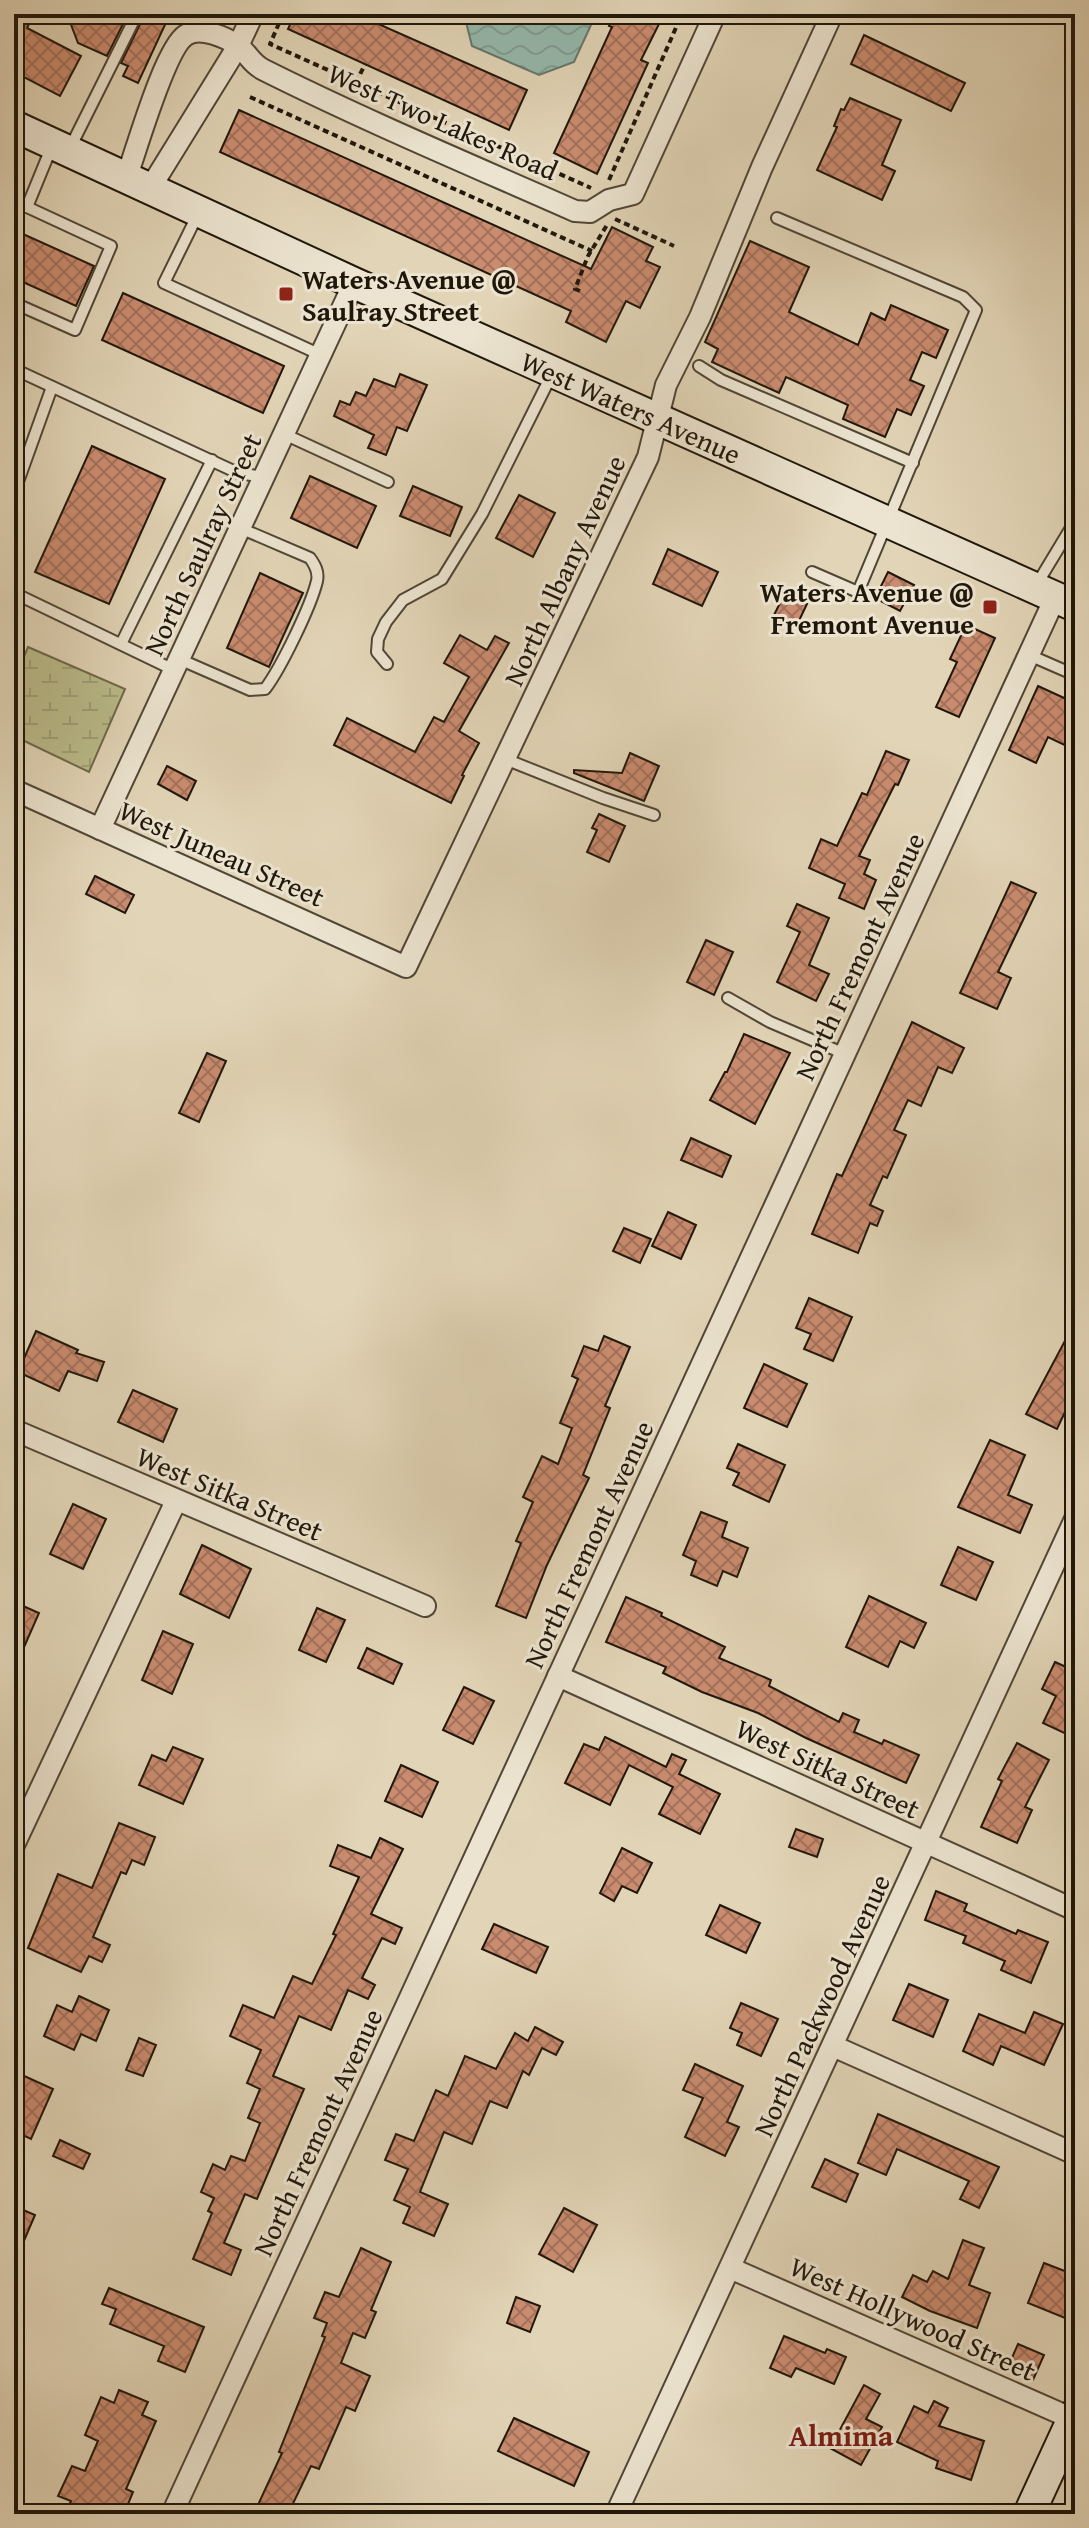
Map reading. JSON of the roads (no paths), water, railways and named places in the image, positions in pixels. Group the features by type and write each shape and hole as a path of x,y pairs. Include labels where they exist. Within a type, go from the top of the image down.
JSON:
{"main road":[{"name":"West Waters Avenue","path":"14,126 354,283 1055,597"},
{"path":"1029,2514 1074,2416"}],"street":[{"path":"138,184 238,46 253,14"},
{"name":"West Two Lakes Road","path":"238,46 253,64 325,100 575,211 590,212 609,200 633,194 715,14"},
{"name":"North Albany Avenue","path":"406,967 648,457 666,385 700,317 762,167 832,14"},
{"path":"138,184 170,54 185,35 195,32 210,33 238,46"},
{"name":"North Saulray Street","path":"100,829 354,283"},
{"name":"North Fremont Avenue","path":"172,2514 1055,597"},
{"name":"West Juneau Street","path":"14,790 406,967"},
{"name":"West Sitka Street","path":"14,1430 425,1606"},
{"path":"14,1845 176,1501"},
{"name":"North Packwood Avenue","path":"616,2514 1075,1519"},
{"name":"West Sitka Street","path":"558,1676 1075,1910"},
{"path":"833,2046 1075,2154"},
{"name":"West Hollywood Street","path":"730,2268 1074,2416"}],"lane":[{"path":"27,207 137,14"},
{"path":"14,201 111,246 75,330 14,303"},
{"path":"199,212 164,283 321,355"},
{"path":"777,218 963,297 976,310 858,592 812,572"},
{"path":"699,366 721,380 913,463"},
{"path":"14,369 238,473 264,477"},
{"path":"387,664 377,652 378,639 386,622 403,600 442,579 482,514 552,372"},
{"path":"14,493 52,387"},
{"path":"284,434 388,482"},
{"path":"121,644 212,460"},
{"path":"1055,597 1075,521"},
{"path":"14,593 121,644 250,690 265,689 294,637 318,579 316,565 310,558 240,528"},
{"path":"1029,655 1075,675"},
{"path":"505,759 654,815"},
{"path":"728,998 770,1022 845,1054"}],"water":[{"path":"464,14 596,14 574,62 539,75 472,46"}],"place":[{"name":"Waters Avenue @ Saulray Street","path":"286,294"},
{"name":"Waters Avenue @ Fremont Avenue","path":"990,607"}],"district":[{"name":"Almima","path":"841,2435"}]}
